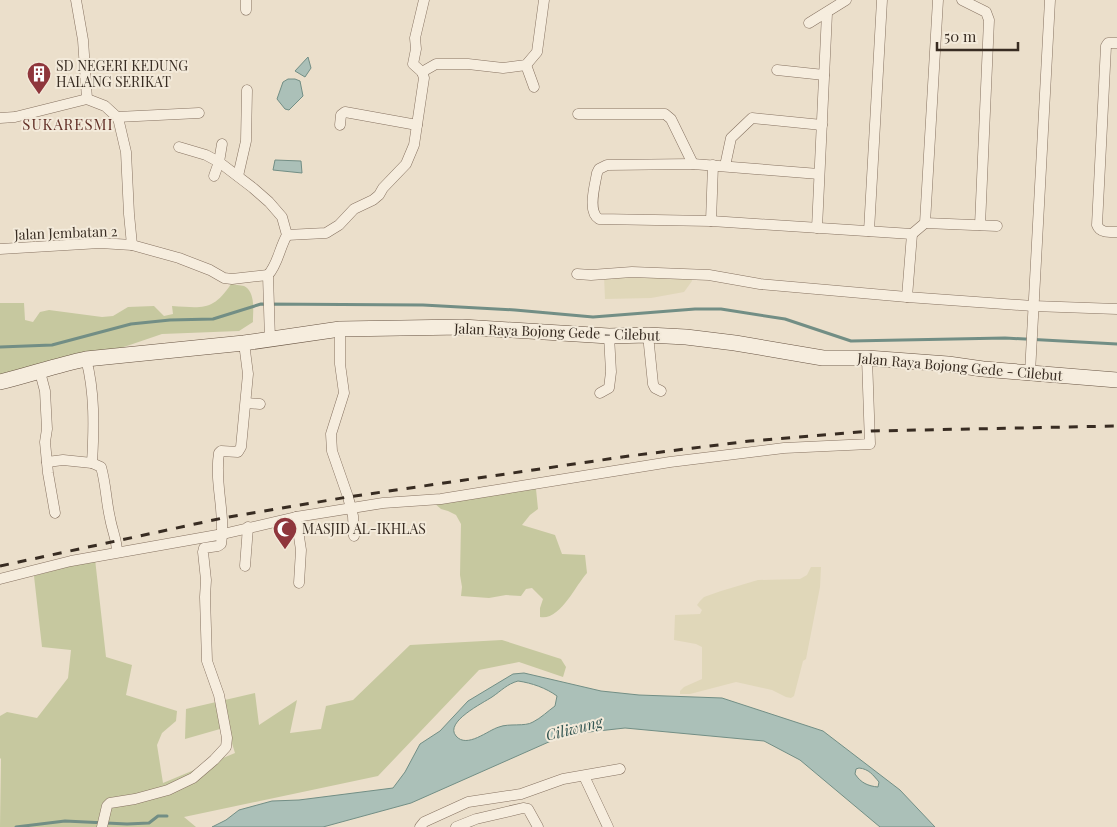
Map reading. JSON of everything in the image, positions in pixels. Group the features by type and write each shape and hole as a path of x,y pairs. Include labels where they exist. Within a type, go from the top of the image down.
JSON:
{"main road":[{"name":"Jalan Raya Bojong Gede - Cilebut","path":"0,382 86,359 244,343 270,334 462,327 609,336 648,335 686,337 823,358 867,358 1117,380"}],"street":[{"path":"76,0 83,40 87,99"},
{"path":"287,235 326,233 339,225 354,210 374,200 406,164 414,145 424,78 422,72 413,64 416,48 415,38 424,0"},
{"path":"422,72 436,64 468,64 503,68 526,64 537,52 544,0"},
{"path":"809,23 846,0"},
{"path":"869,231 882,0"},
{"path":"925,223 938,0"},
{"path":"962,0 986,12 989,20 980,226"},
{"path":"1030,373 1050,0"},
{"path":"817,228 827,13"},
{"path":"1117,42 1108,43 1106,46 1097,225 1099,230 1117,232"},
{"path":"526,64 534,87"},
{"path":"777,70 824,75"},
{"path":"238,176 246,141 247,90"},
{"path":"0,118 15,117 87,99 105,106 117,117 199,113"},
{"path":"340,125 341,115 345,112 417,125"},
{"path":"578,114 665,114 670,119 693,164"},
{"name":"Jalan Jembatan 2","path":"117,117 126,152 132,245"},
{"path":"726,166 731,138 752,118 822,125"},
{"path":"214,176 222,144"},
{"path":"179,147 206,155 219,162 270,202 282,216 287,235 280,246 275,268 268,275 270,334"},
{"path":"819,174 693,164 607,165 596,173 592,210 593,214 599,219 711,221 912,234 925,223 998,226"},
{"path":"711,221 714,166"},
{"path":"908,297 912,234"},
{"name":"Jalan Jembatan 2","path":"0,249 100,243 132,245 179,258 210,270 224,278 232,279 268,275"},
{"path":"577,274 591,275 632,272 709,275 760,284 908,297 1033,306 1117,309"},
{"path":"340,330 340,364 344,393 331,434 332,452 353,516 354,536"},
{"path":"648,335 653,384 661,392"},
{"path":"600,393 609,388 612,372 609,336"},
{"path":"102,827 107,806 110,803 168,790 194,778 226,747 227,738 219,695 207,661 206,580 203,552 204,548 222,544 218,458 222,451 238,452 241,447 248,374 244,343"},
{"path":"0,579 71,561 223,534 296,517 350,508 441,498 670,462 784,448 870,444 867,358"},
{"path":"86,359 92,394 92,463"},
{"path":"40,372 44,391 47,429 45,442 47,462 55,513"},
{"path":"246,403 260,404"},
{"path":"47,462 63,460 92,463 101,468 105,479 106,499 117,552"},
{"path":"296,517 301,550 299,583"},
{"path":"245,566 248,527"},
{"path":"420,827 424,822 468,802 521,794 564,779 620,769"},
{"path":"584,776 608,827"},
{"path":"456,827 478,823 522,808 528,809 538,827"}],"shaded area":[{"path":"604,275 690,275 692,281 684,292 651,298 605,299"},
{"path":"811,567 821,567 820,587 806,659 803,661 794,696 791,698 786,697 772,690 736,682 690,694 680,694 684,687 702,679 702,647 674,640 675,615 700,614 702,610 697,605 704,597 758,580 800,579 807,575"}],"green space":[{"path":"231,284 244,286 248,289 253,302 253,322 239,331 162,334 118,349 0,378 0,303 24,303 25,320 33,322 40,312 49,310 102,317 113,316 128,307 154,306 164,316 173,314 172,306 200,307 213,303 225,293"},
{"path":"526,483 536,489 538,509 522,525 555,535 562,554 585,555 587,573 560,608 554,614 547,617 540,617 543,599 532,588 526,589 521,596 506,595 489,598 461,596 461,524 456,515 441,509 433,502"},
{"path":"95,559 106,657 132,665 126,695 177,711 176,721 162,733 157,745 163,783 235,753 227,727 185,739 186,709 255,693 259,725 297,700 290,733 321,729 326,706 353,700 410,645 502,640 561,659 566,667 563,677 519,662 479,670 378,776 184,817 196,827 0,827 0,716 7,712 37,718 68,678 71,650 42,647 34,576"}],"water":[{"path":"308,57 311,68 305,77 295,71"},
{"path":"288,79 300,81 303,96 289,110 285,109 277,99 283,82"},
{"path":"275,160 301,161 302,173 273,170"},
{"path":"524,673 601,691 639,695 722,698 823,731 900,790 935,827 880,827 800,760 764,741 625,728 560,737 411,803 323,827 212,827 226,820 239,810 272,801 299,800 393,788 405,772 420,744 440,731 468,701 513,674","holes":["518,681 539,686 557,696 555,706 539,719 530,723 503,726 472,740 461,739 456,736 454,731 455,725 460,719 473,708","859,768 873,775 879,782 878,787 862,782 855,774 856,769"]}],"waterway":[{"path":"0,347 52,345 131,324 170,320 213,319 261,304 423,305 593,317 695,309 721,309 785,319 851,341 1005,338 1117,344"},
{"name":"Ciliwung","path":"16,827 65,821 127,824 149,823 158,816 167,816"}],"railway":[{"path":"0,566 223,518 348,497 629,456 750,441 871,431 1117,426"}],"place":[{"name":"SD NEGERI KEDUNG HALANG SERIKAT","path":"39,95"},
{"name":"MASJID AL-IKHLAS","path":"285,550"}],"district":[{"name":"SUKARESMI","path":"68,125"}]}
